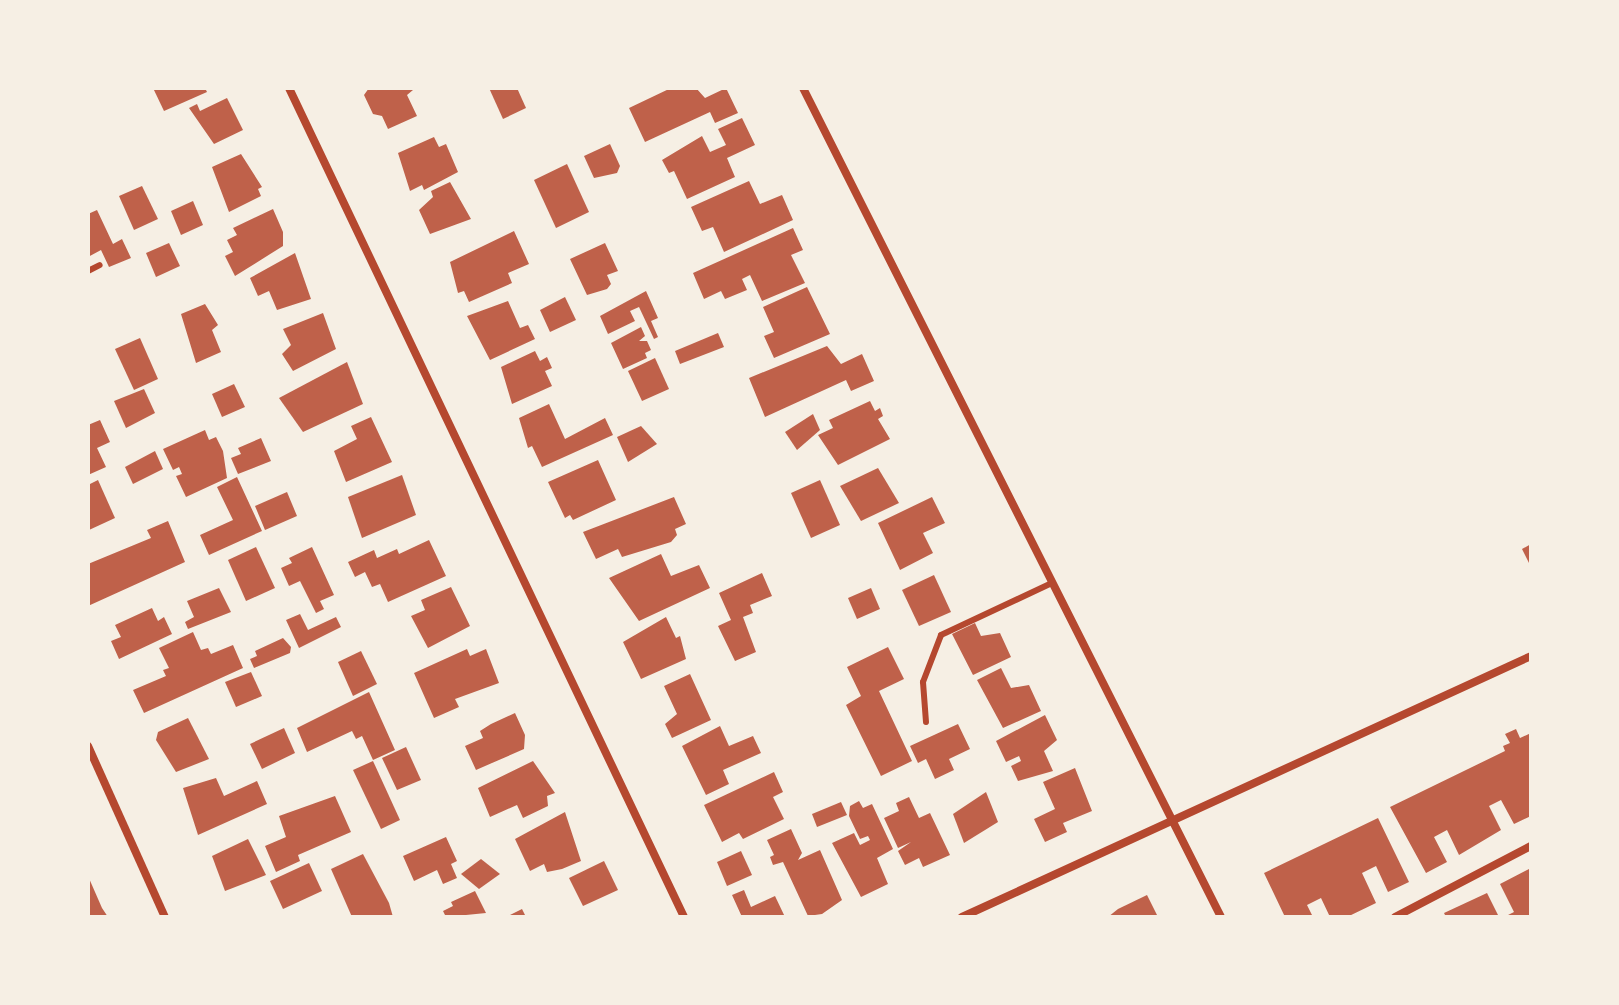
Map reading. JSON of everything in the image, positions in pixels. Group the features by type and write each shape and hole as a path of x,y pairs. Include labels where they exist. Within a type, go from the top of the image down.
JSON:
{"street":[{"path":"289,88 684,917"},
{"path":"803,88 1221,917"},
{"path":"962,917 1531,656"},
{"path":"88,746 165,917"},
{"path":"1395,917 1531,846"}],"lane":[{"path":"88,271 100,265"},
{"path":"926,722 923,682 941,635 1052,583"}],"building":[{"path":"153,88 205,88 207,92 164,111"},
{"path":"369,88 413,90 407,95 417,116 388,129 382,116 373,114 364,95"},
{"path":"489,88 517,88 526,108 503,119"},
{"path":"671,88 696,88 705,98 726,88 738,113 715,123 710,112 645,142 629,108"},
{"path":"227,98 243,130 214,144 189,108 197,104 200,111"},
{"path":"742,118 755,145 727,158 735,177 687,199 674,171 669,173 662,160 702,136 710,152 726,145 718,129"},
{"path":"434,137 439,147 446,144 458,172 424,190 422,185 410,191 398,153"},
{"path":"610,144 620,166 617,173 594,178 584,156"},
{"path":"241,154 262,187 258,189 261,196 229,212 212,167"},
{"path":"567,164 589,212 556,228 534,180"},
{"path":"749,181 760,204 782,195 793,220 724,252 713,227 702,231 691,207"},
{"path":"450,182 471,219 430,234 419,210 433,197 431,191"},
{"path":"142,186 158,219 134,230 119,196"},
{"path":"193,201 203,225 181,235 171,211"},
{"path":"273,209 283,232 283,246 235,276 225,256 233,252 227,240 237,235 233,228"},
{"path":"97,210 113,244 122,239 131,258 109,267 101,250 88,257 88,214"},
{"path":"793,228 803,250 791,255 805,283 762,301 750,275 742,279 747,290 725,299 721,291 704,299 693,273"},
{"path":"514,231 529,264 508,273 512,283 469,302 464,291 458,293 450,262"},
{"path":"169,243 180,266 156,277 146,253"},
{"path":"605,243 618,271 607,275 611,284 607,289 587,295 570,259"},
{"path":"295,253 311,299 277,310 269,291 258,296 250,278"},
{"path":"807,287 830,334 774,358 764,336 774,332 763,307"},
{"path":"646,291 658,318 651,321 658,337 654,339 639,307 630,311 635,321 608,334 600,316"},
{"path":"565,297 576,320 550,332 540,310"},
{"path":"508,301 520,328 528,325 535,339 490,360 467,316"},
{"path":"205,304 218,325 212,330 221,352 196,363 181,314"},
{"path":"323,313 336,349 293,371 282,354 291,345 283,329"},
{"path":"641,327 645,336 639,341 647,341 651,350 645,353 647,358 623,369 611,343"},
{"path":"718,333 724,347 680,364 675,351"},
{"path":"140,338 158,379 134,390 115,349"},
{"path":"827,346 841,364 862,354 874,381 851,391 846,380 765,417 749,378"},
{"path":"535,351 540,361 547,357 552,368 545,371 552,386 512,404 501,367"},
{"path":"655,358 669,389 642,401 628,371"},
{"path":"347,362 363,404 303,432 279,398"},
{"path":"234,384 245,407 222,417 212,394"},
{"path":"144,389 155,413 126,428 114,401"},
{"path":"870,401 875,411 880,408 883,416 878,419 890,439 838,465 818,435 833,428 829,420"},
{"path":"549,404 565,439 605,418 613,435 542,467 532,446 528,448 519,418"},
{"path":"813,414 820,430 797,450 785,432"},
{"path":"371,417 392,462 346,482 334,451 357,439 351,426"},
{"path":"100,420 110,442 97,448 106,467 88,475 88,425"},
{"path":"641,426 657,444 628,462 617,437"},
{"path":"205,430 209,440 216,437 223,451 227,478 186,497 176,476 182,474 179,467 173,470 163,449"},
{"path":"261,438 271,461 238,474 231,458 241,454 238,448"},
{"path":"155,451 163,469 133,484 125,467"},
{"path":"598,460 616,500 573,520 570,515 565,518 548,482"},
{"path":"878,468 899,503 861,521 840,486"},
{"path":"402,475 416,515 362,538 348,497"},
{"path":"237,477 262,531 209,555 200,535 233,520 217,487"},
{"path":"98,480 115,518 89,530 88,485"},
{"path":"820,480 840,525 811,538 791,493"},
{"path":"287,492 297,516 265,530 255,506"},
{"path":"674,497 686,524 675,529 677,535 671,542 622,557 618,549 596,559 583,532"},
{"path":"932,497 945,523 923,533 933,553 900,570 878,523"},
{"path":"168,521 185,562 88,606 88,564 151,538 147,530"},
{"path":"429,540 446,576 388,602 380,584 372,587 365,572 355,577 348,562 374,550 377,558 397,549 399,554"},
{"path":"1531,544 1531,567 1522,549"},
{"path":"256,547 275,588 246,601 228,560"},
{"path":"312,547 334,595 320,601 324,609 316,613 300,581 289,586 281,568 292,563 289,558"},
{"path":"661,554 671,576 699,565 710,588 639,621 609,578"},
{"path":"762,573 772,596 750,605 753,613 743,617 756,652 735,661 718,626 731,620 719,593"},
{"path":"934,575 951,612 919,626 902,590"},
{"path":"451,587 470,626 428,648 411,616 425,610 421,600"},
{"path":"219,588 231,612 188,629 185,622 194,617 187,601"},
{"path":"871,588 880,609 857,619 848,598"},
{"path":"152,608 158,621 164,617 172,634 119,659 111,641 121,637 115,625"},
{"path":"300,614 308,630 336,617 341,627 299,648 286,620"},
{"path":"666,617 676,638 680,636 686,659 641,679 623,642"},
{"path":"975,623 981,636 1000,633 1011,657 973,675 952,634"},
{"path":"193,632 201,650 208,648 211,654 233,645 243,668 144,713 133,690 166,676 163,670 169,668 159,648"},
{"path":"283,638 291,647 290,653 254,668 250,659 257,656 255,651"},
{"path":"888,647 904,679 879,691 912,761 881,776 846,705 861,696 847,667"},
{"path":"467,649 470,656 486,649 499,683 455,699 459,707 434,718 414,673"},
{"path":"361,651 377,684 353,696 338,662"},
{"path":"1001,668 1011,688 1029,685 1041,711 1003,728 977,680"},
{"path":"251,672 262,696 236,707 225,682"},
{"path":"690,674 711,720 672,738 665,724 677,714 664,686"},
{"path":"369,692 395,750 373,760 362,736 356,739 352,731 307,752 297,728"},
{"path":"515,713 525,735 524,749 476,770 465,746 483,738 480,731"},
{"path":"1045,715 1057,740 1044,751 1053,771 1018,781 1011,766 1021,761 1019,756 1006,762 996,741"},
{"path":"188,718 209,759 176,772 156,740 158,732"},
{"path":"958,724 970,749 949,759 954,770 935,779 926,759 918,763 910,746"},
{"path":"720,726 729,746 753,736 761,753 723,770 729,784 706,795 682,746"},
{"path":"284,728 295,753 262,769 250,744"},
{"path":"1516,729 1520,738 1531,733 1531,816 1514,824 1501,800 1489,806 1501,830 1459,855 1447,830 1434,837 1447,862 1426,873 1390,807 1505,751 1503,746 1510,743 1505,734"},
{"path":"406,747 421,780 397,790 382,758"},
{"path":"373,761 400,820 381,829 353,770"},
{"path":"533,761 555,793 547,796 548,806 523,818 517,805 490,817 478,788"},
{"path":"1075,768 1092,811 1063,823 1067,832 1045,842 1034,819 1055,809 1043,782"},
{"path":"774,772 783,792 773,797 784,819 743,839 739,833 722,842 704,805"},
{"path":"216,778 224,796 257,781 267,804 198,835 183,788"},
{"path":"986,792 998,822 964,843 953,814"},
{"path":"335,796 351,832 298,855 300,861 276,872 265,846 286,837 279,816"},
{"path":"909,797 919,818 930,813 950,855 923,867 919,858 905,865 898,851 911,842 898,848 884,818 899,811 896,803"},
{"path":"859,801 863,808 872,804 893,849 877,858 888,884 861,897 832,843 854,833 860,845 870,840 868,836 860,839 849,816 850,806"},
{"path":"841,802 847,815 817,827 812,814"},
{"path":"565,812 581,861 547,872 544,864 530,871 515,839"},
{"path":"1378,818 1409,882 1388,892 1376,866 1362,873 1376,903 1347,917 1330,917 1321,898 1307,905 1313,917 1285,917 1264,873"},
{"path":"791,829 802,853 798,860 820,850 842,900 822,914 808,916 783,862 773,865 770,857 774,855 767,840"},
{"path":"446,837 457,861 451,864 457,878 443,884 437,870 414,881 403,856"},
{"path":"248,839 266,875 225,891 212,856"},
{"path":"741,851 752,875 727,886 717,862"},
{"path":"363,854 389,903 393,917 352,917 331,869"},
{"path":"481,859 500,874 479,889 461,874"},
{"path":"604,861 618,890 583,906 569,878"},
{"path":"309,863 322,891 283,909 270,881"},
{"path":"1531,868 1531,917 1504,917 1514,912 1500,884"},
{"path":"88,876 102,908 108,917 88,917"},
{"path":"744,890 751,907 775,896 785,917 742,917 732,895"},
{"path":"475,891 486,913 446,917 443,911 453,906 451,902"},
{"path":"1487,893 1499,917 1446,917 1444,913"},
{"path":"1147,895 1158,917 1108,917 1118,909"},
{"path":"522,909 526,917 506,917"}]}
